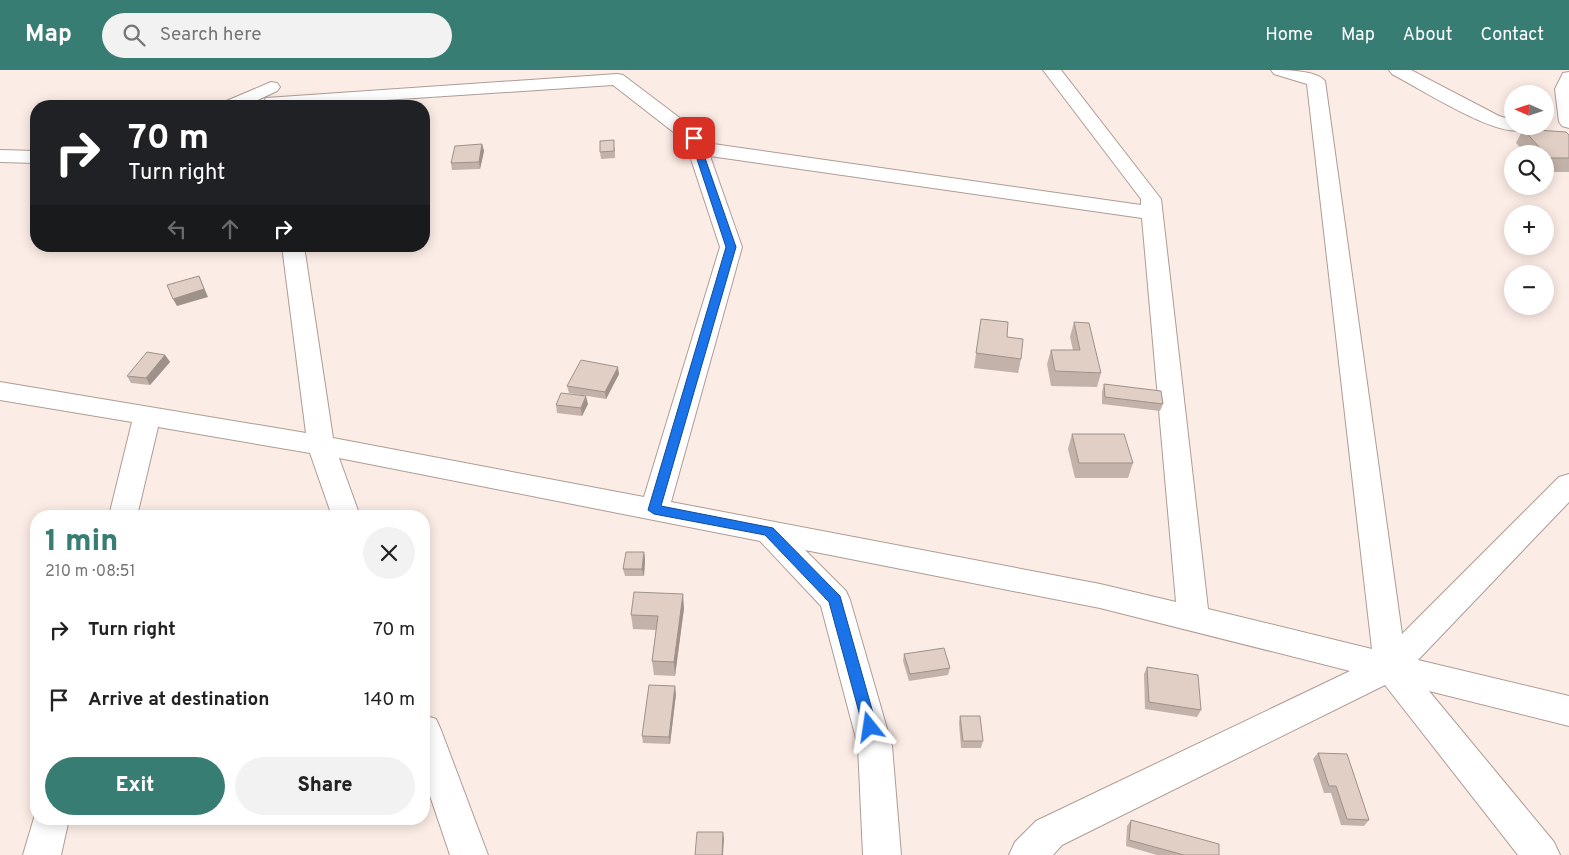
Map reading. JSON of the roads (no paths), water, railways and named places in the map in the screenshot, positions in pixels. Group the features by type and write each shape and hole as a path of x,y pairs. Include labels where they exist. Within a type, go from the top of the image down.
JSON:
{"street":[{"path":"1052,70 1151,199 1193,619"},
{"path":"1280,70 1316,81 1390,667 1541,855"},
{"path":"1398,70 1492,120 1504,123"},
{"path":"1569,77 1564,89 1569,122"},
{"path":"248,100 274,91 617,79 694,138 731,247 654,510"},
{"path":"698,148 1152,213"},
{"path":"0,156 30,157"},
{"path":"294,252 321,445 344,510"},
{"path":"0,391 321,445 1100,596 1569,711"},
{"path":"124,510 146,415"},
{"path":"1028,855 1049,833 1390,667 1569,484"},
{"path":"768,532 835,600 875,746 882,855"},
{"path":"430,747 469,855"},
{"path":"42,855 50,825"}]}
